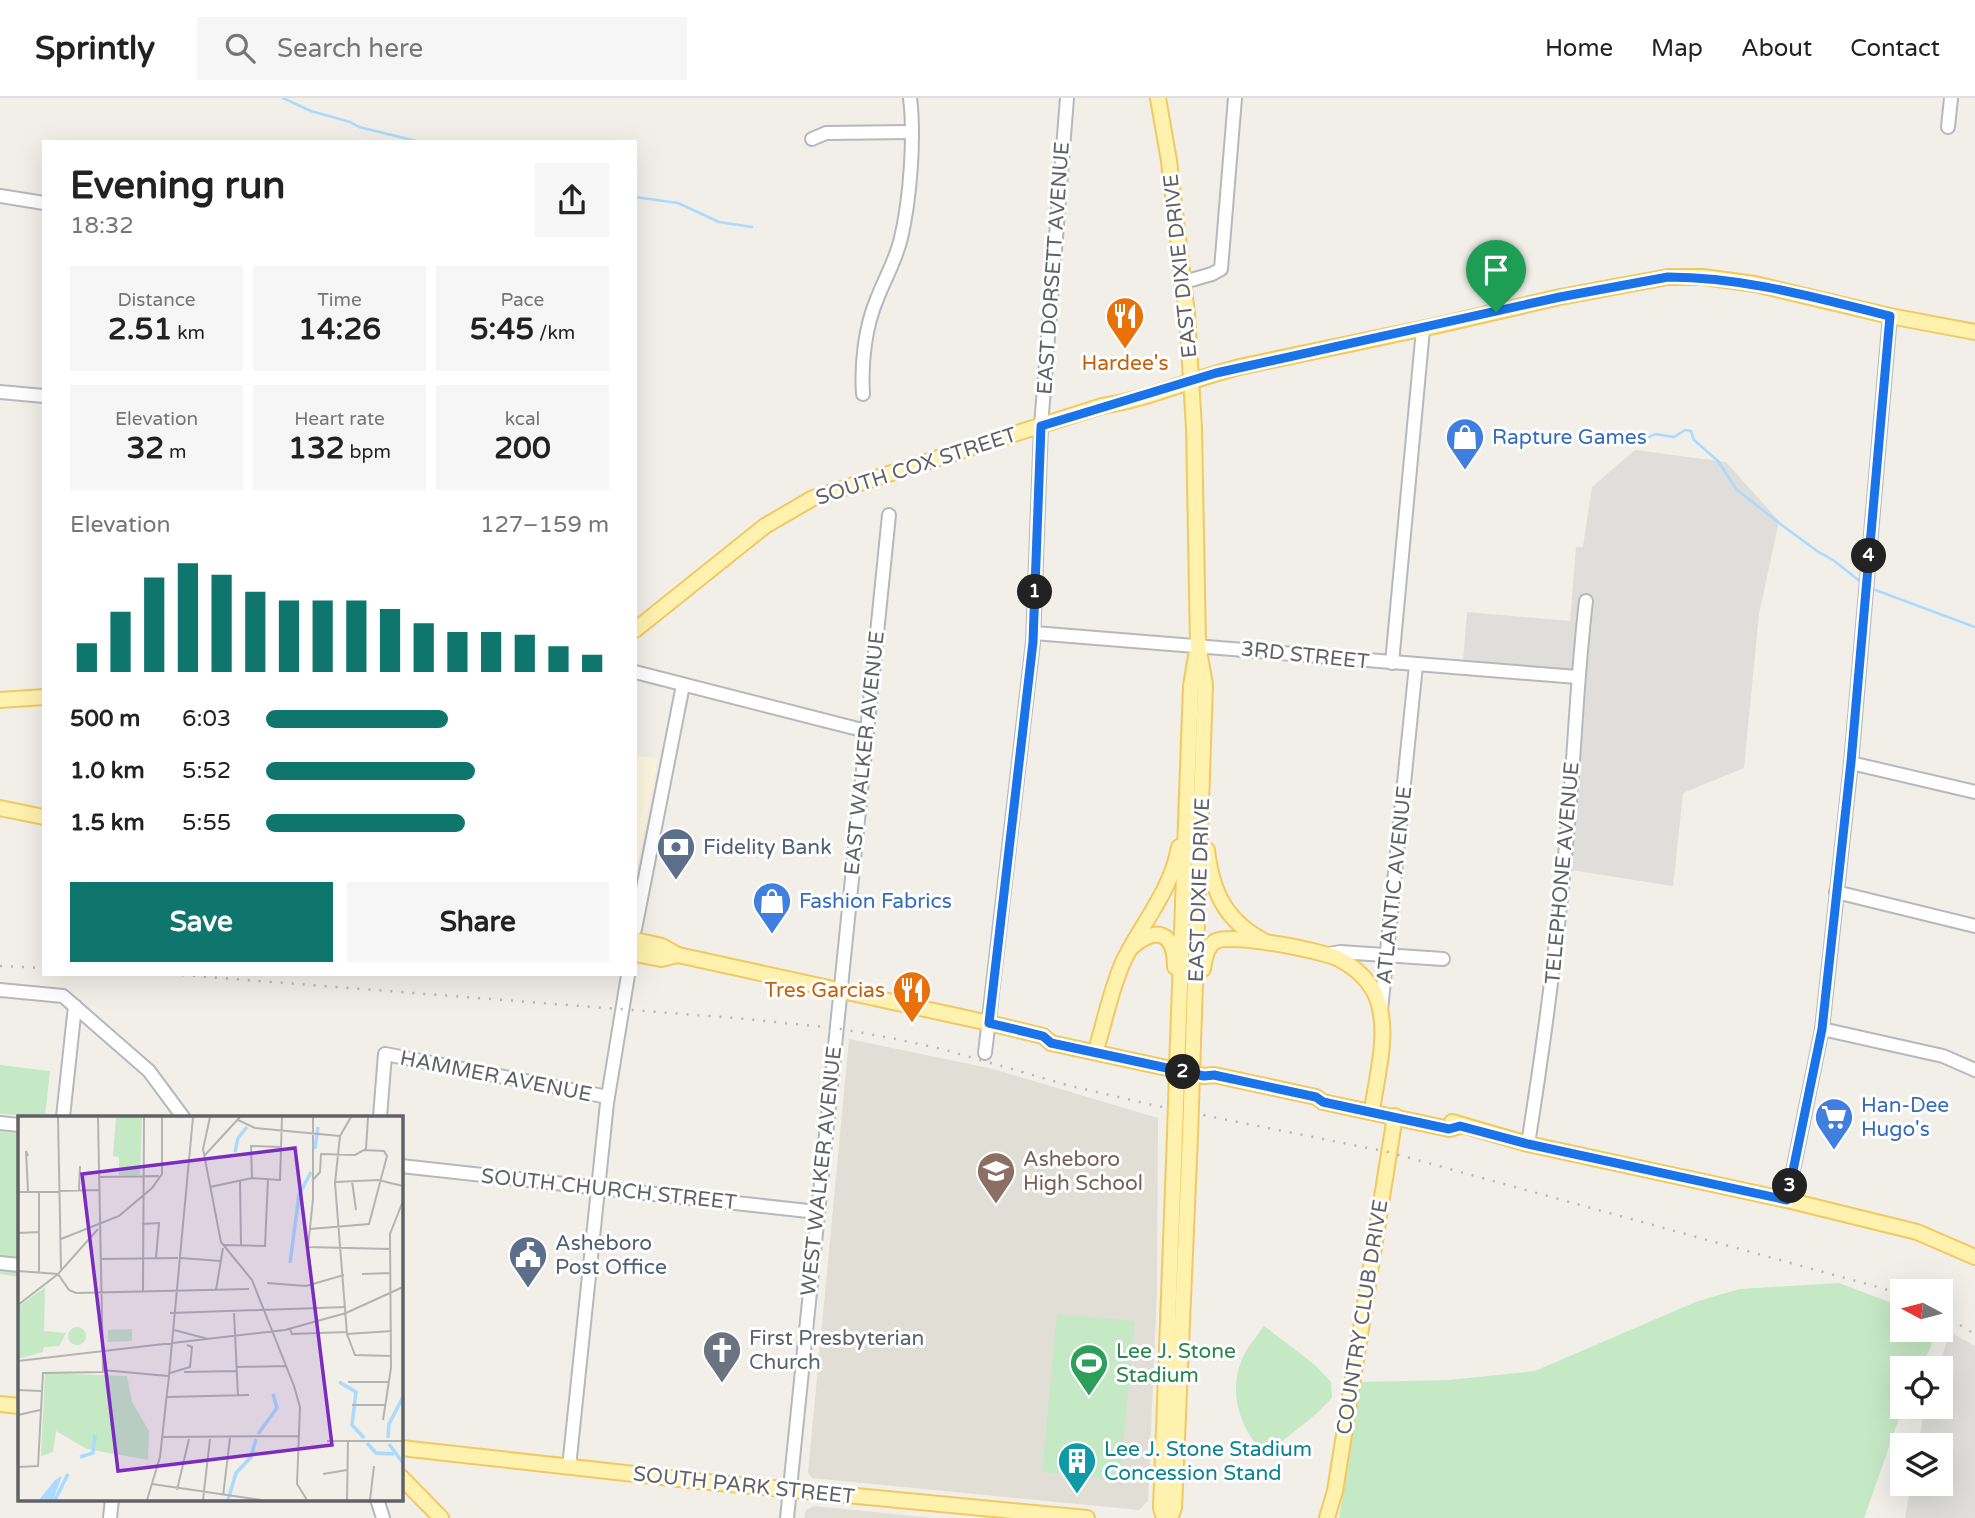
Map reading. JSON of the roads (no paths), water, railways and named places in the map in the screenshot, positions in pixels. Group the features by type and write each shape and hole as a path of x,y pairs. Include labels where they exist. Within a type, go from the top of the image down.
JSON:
{"main road":[{"name":"EAST DIXIE DRIVE","path":"1158,98 1169,160 1184,282 1194,428 1198,645 1205,685 1195,1004 1186,1041"},
{"name":"SOUTH COX STREET","path":"637,628 765,526 813,498 1041,426 1248,365 1560,297 1668,277 1703,277 1755,284 1890,316 1975,332"},
{"name":"EAST DIXIE DRIVE","path":"1182,1135 1186,1041 1181,992 1191,686 1198,645"},
{"path":"0,700 42,697"},
{"path":"0,808 42,817"},
{"path":"1202,814 1214,885 1225,909 1245,930 1269,943"},
{"path":"1098,1043 1117,979 1130,948 1167,884 1187,822"},
{"path":"1130,948 1153,934 1165,937 1173,949 1181,992"},
{"path":"1195,1004 1206,953 1214,942 1225,939 1269,943 1329,954 1354,968 1363,977 1376,995 1381,1011"},
{"path":"637,941 673,952 839,992 1043,1036 1051,1043 1316,1097 1323,1102 1449,1129 1460,1126"},
{"path":"637,948 673,952"},
{"path":"637,954 661,960 673,952"},
{"name":"ATLANTIC AVENUE","path":"1373,1104 1381,1049 1381,1011"},
{"path":"1043,1036 1053,1033 1206,1067 1214,1075"},
{"path":"1316,1097 1325,1093 1450,1121 1528,1144 1787,1200 1917,1232 1975,1257"},
{"name":"COUNTRY CLUB DRIVE","path":"1327,1518 1335,1492 1395,1116"},
{"path":"1164,1518 1161,1508 1182,1135"},
{"path":"1170,1518 1174,1508 1182,1135"},
{"path":"0,1404 18,1406"},
{"name":"SOUTH PARK STREET","path":"402,1448 569,1468 1087,1518"},
{"path":"402,1478 441,1518"}],"street":[{"path":"863,394 864,355 869,326 876,300 901,238 906,207 911,132 910,98"},
{"name":"EAST DORSETT AVENUE","path":"985,1053 1034,633 1041,426 1067,98"},
{"path":"1184,282 1221,269 1235,98"},
{"path":"1948,127 1951,98"},
{"path":"812,139 826,133 911,132"},
{"path":"0,196 42,203"},
{"path":"1787,1200 1822,1029 1851,762 1890,316"},
{"path":"1392,663 1423,329"},
{"path":"0,392 42,396"},
{"name":"EAST WALKER AVENUE","path":"839,992 889,515"},
{"name":"TELEPHONE AVENUE","path":"1528,1144 1556,952 1568,823 1577,677 1586,601"},
{"name":"3RD STREET","path":"1034,633 1577,677"},
{"name":"ATLANTIC AVENUE","path":"1381,1011 1416,665"},
{"path":"637,673 866,731"},
{"path":"637,919 683,685"},
{"path":"1851,762 1975,792"},
{"path":"1836,892 1975,926"},
{"path":"1329,954 1340,952 1443,959"},
{"path":"569,1468 608,1097 628,976"},
{"path":"0,990 63,996 149,1071 182,1116"},
{"name":"WEST WALKER AVENUE","path":"787,1518 839,992"},
{"path":"63,1116 75,1006"},
{"path":"1822,1029 1943,1056 1975,1070"},
{"name":"HAMMER AVENUE","path":"380,1116 385,1054 608,1097"},
{"path":"0,1124 18,1125"},
{"name":"SOUTH CHURCH STREET","path":"402,1166 817,1212"},
{"path":"0,1263 18,1265"},
{"path":"110,1518 112,1500"},
{"path":"377,1500 383,1518"}],"waterway":[{"path":"283,98 311,111 359,127 412,140"},
{"path":"637,197 678,203 719,222 752,227"},
{"path":"1594,441 1602,432 1621,433 1643,440 1655,434 1674,437 1685,430 1691,431 1694,440 1718,461 1736,489 1861,582"},
{"path":"1870,588 1975,627"}],"railway":[{"path":"0,966 42,968"},
{"path":"195,976 735,1018 835,1028 891,1038 1148,1104 1388,1152 1890,1291"},
{"path":"1953,1321 1975,1334"}],"place":[{"name":"Hardee's","path":"1125,350"},
{"name":"Rapture Games","path":"1465,471"},
{"name":"Fidelity Bank","path":"676,881"},
{"name":"Fashion Fabrics","path":"772,935"},
{"name":"Tres Garcias","path":"912,1024"},
{"name":"Han-Dee Hugo's","path":"1834,1151"},
{"name":"Asheboro High School","path":"996,1205"},
{"name":"Asheboro Post Office","path":"528,1289"},
{"name":"First Presbyterian Church","path":"722,1384"},
{"name":"Lee J. Stone Stadium","path":"1089,1397"},
{"name":"Lee J. Stone Stadium Concession Stand","path":"1077,1495"}]}
